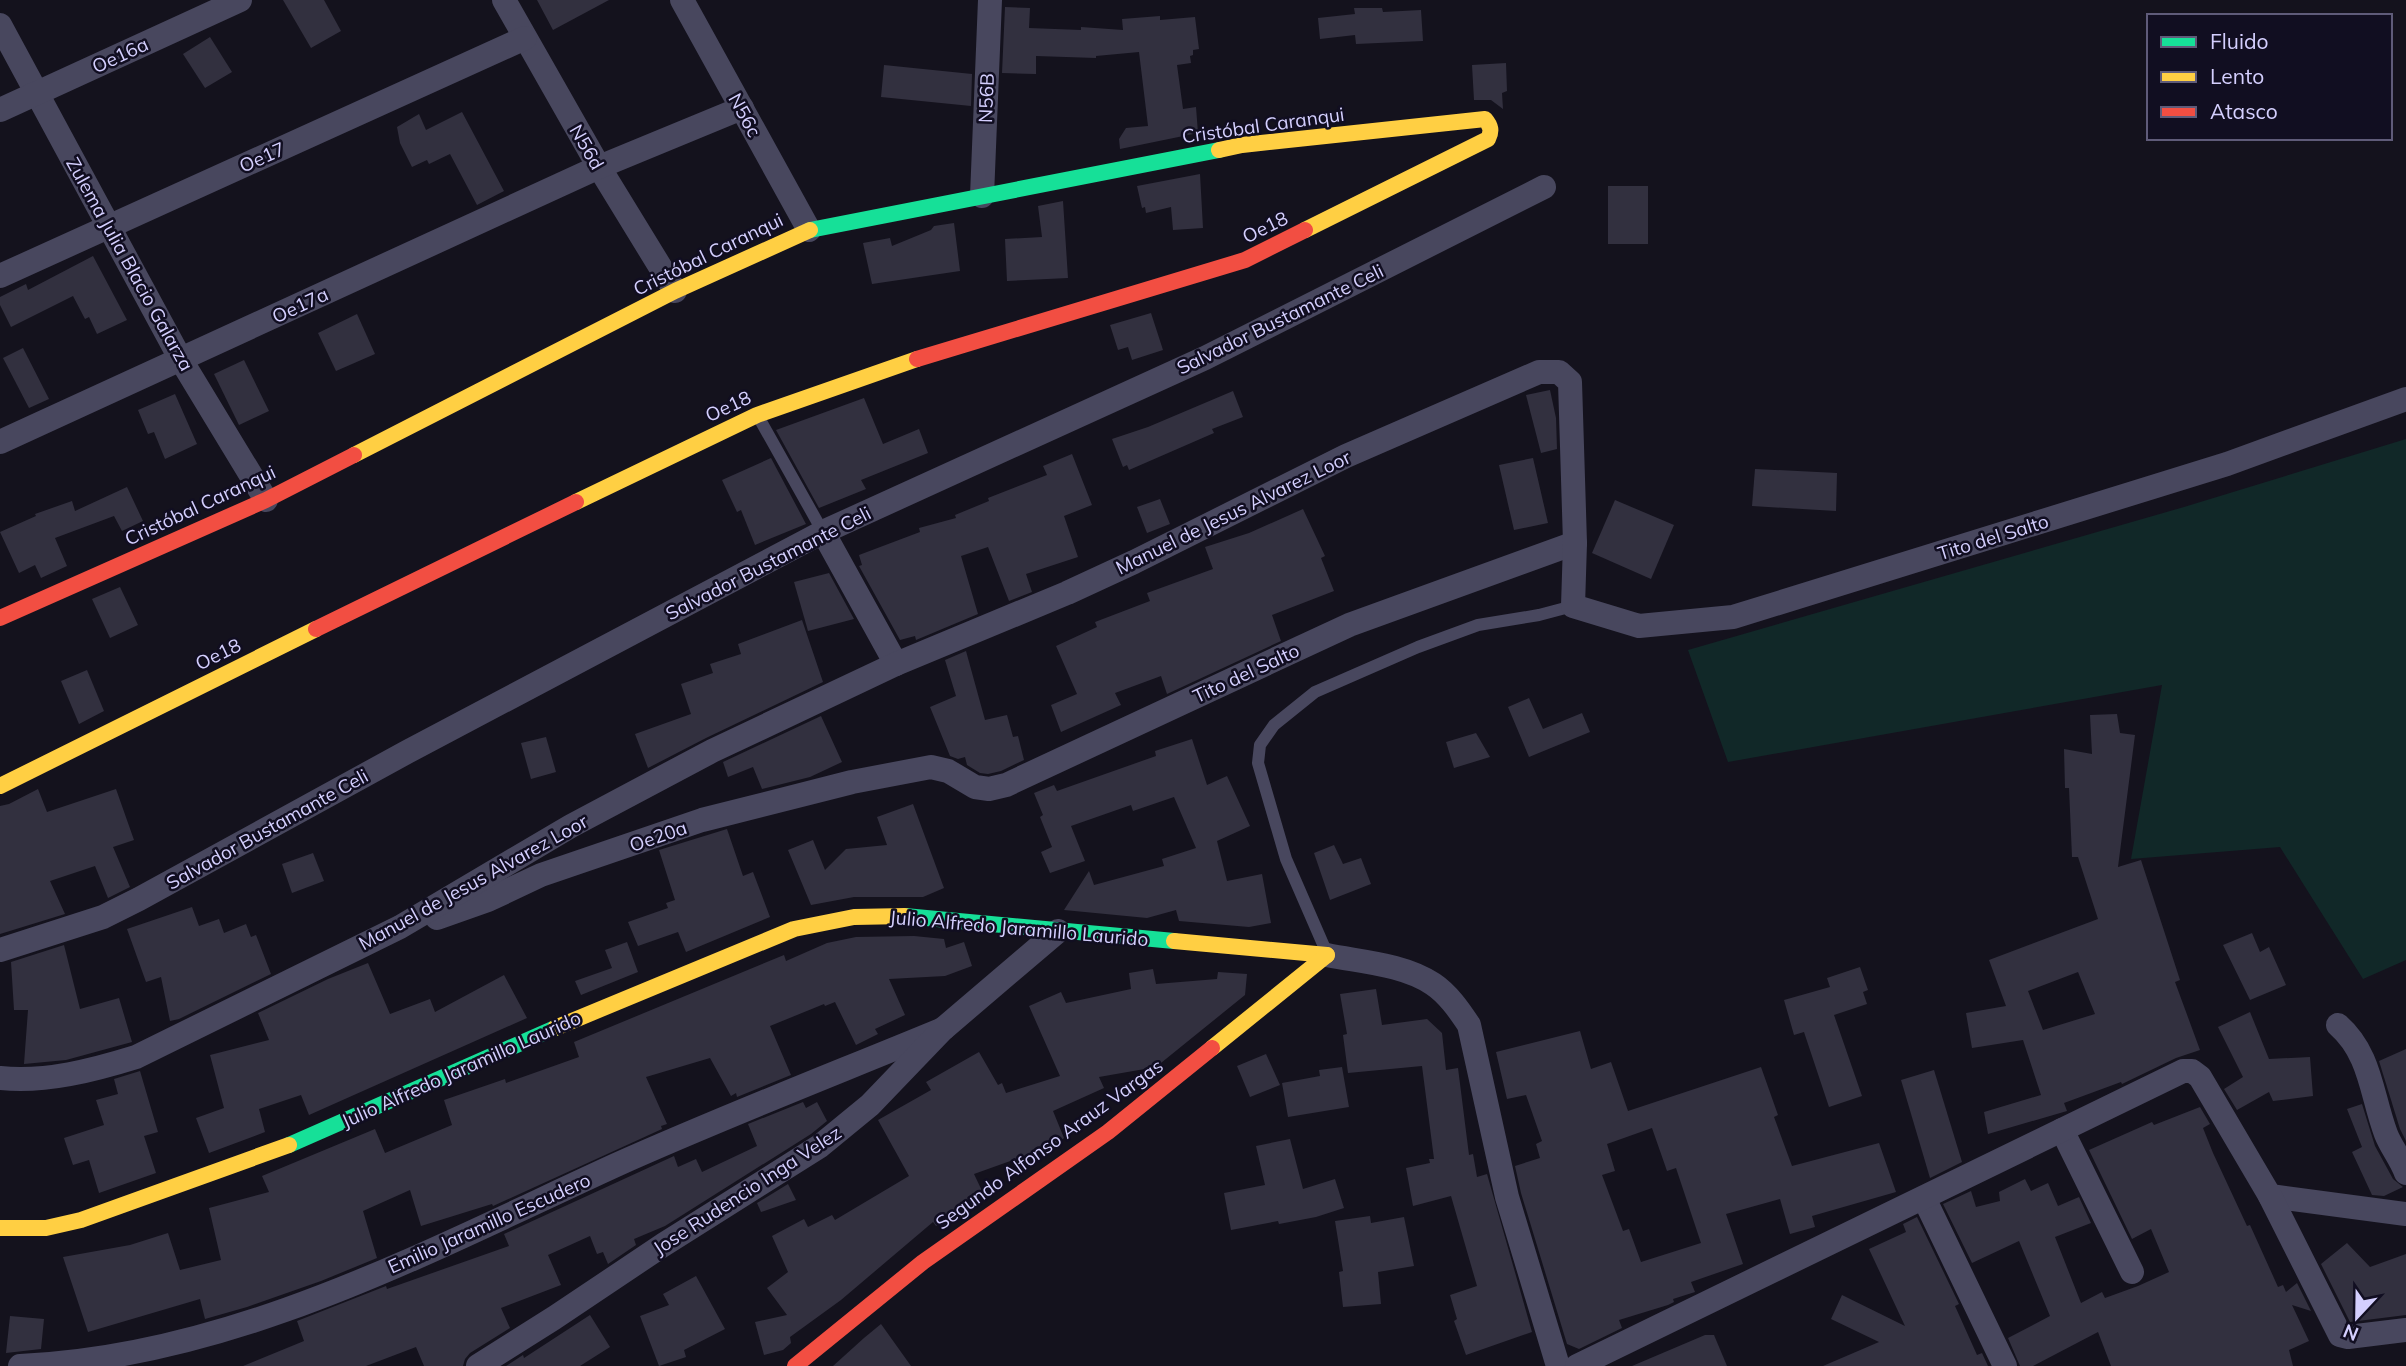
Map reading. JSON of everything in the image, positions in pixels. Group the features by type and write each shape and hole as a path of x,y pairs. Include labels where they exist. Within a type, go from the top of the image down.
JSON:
{"street":[{"name":"Oe16a","path":"0,110 240,0"},
{"name":"N56d","path":"504,0 599,167 675,291"},
{"name":"N56c","path":"682,0 809,230"},
{"name":"N56B","path":"982,196 990,0"},
{"name":"Zulema Julia Blacio Galarza","path":"0,25 181,360 266,500"},
{"name":"Oe17","path":"0,276 524,37"},
{"name":"Oe17a","path":"0,442 599,167 742,108"},
{"name":"Cristóbal Caranqui","path":"0,618 266,500 675,291 809,230 1242,145 1485,119 1491,125"},
{"name":"Oe18","path":"0,786 333,620 757,415 901,364 1245,260 1488,139 1492,133 1491,125"},
{"name":"Salvador Bustamante Celi","path":"0,950 103,917 139,900 407,752 823,532 1205,358 1544,187"},
{"name":"Manuel de Jesus Alvarez Loor","path":"0,1078 52,1076 103,1067 136,1057 400,927 571,826 712,751 896,664 1067,593 1346,456 1539,372 1559,372 1570,382 1574,542"},
{"name":"Tito del Salto","path":"1573,606 1639,626 1733,617 2227,464 2406,399"},
{"path":"823,532 896,664"},
{"path":"1573,606 1574,542"},
{"name":"Tito del Salto","path":"923,767 948,771 975,787 989,789 1006,785 1349,625 1574,542"},
{"name":"Oe20a","path":"400,927 488,900 541,875 702,820 813,791 923,767"},
{"name":"Julio Alfredo Jaramillo Laurido","path":"0,1228 46,1227 81,1220 294,1143 557,1027 794,929 854,917 915,916 1327,955 1396,968 1432,984 1456,1005 1469,1025 1507,1197 1558,1366"},
{"name":"Jose Rudencio Inga Velez","path":"478,1366 820,1146 870,1105 943,1029 1058,931"},
{"name":"Segundo Alfonso Arauz Vargas","path":"795,1366 923,1262 1108,1132 1327,955"},
{"path":"2338,1024 2353,1037 2363,1056 2386,1135 2406,1173"},
{"name":"Emilio Jaramillo Escudero","path":"20,1366 66,1364 147,1351 235,1328 391,1268 688,1133 943,1029"},
{"path":"1577,1366 2183,1071 2192,1071 2200,1077 2270,1196 2340,1335 2348,1337 2406,1330"},
{"path":"2062,1130 2132,1272"},
{"path":"2270,1196 2406,1214"},
{"path":"1924,1198 2005,1366"}],"lane":[{"path":"757,415 823,532"},
{"path":"1327,955 1286,859 1258,763 1260,745 1275,724 1315,692 1418,647 1478,625 1539,615 1573,606"}],"green space":[{"path":"2406,439 2406,960 2363,979 2280,847 2131,859 2162,685 1728,762 1688,650 2184,507"}],"building":[{"path":"283,0 324,0 341,31 311,48"},
{"path":"537,0 609,0 553,30"},
{"path":"1005,7 1030,8 1029,28 1081,30 1081,27 1123,30 1122,19 1195,17 1199,49 1193,50 1191,63 1177,65 1183,109 1196,107 1198,133 1120,149 1119,139 1126,128 1148,126 1139,52 1096,58 1036,56 1036,74 1002,73"},
{"path":"1354,8 1382,8 1383,12 1421,10 1423,41 1356,44 1355,35 1320,39 1318,18 1355,14"},
{"path":"210,37 232,72 205,88 183,54"},
{"path":"1506,63 1507,91 1502,93 1503,109 1491,100 1474,100 1472,65"},
{"path":"884,65 972,74 971,106 881,97"},
{"path":"462,112 504,191 477,205 450,154 429,164 427,160 412,167 400,143 397,127 419,114 426,130"},
{"path":"1200,174 1203,228 1173,230 1171,207 1146,213 1145,207 1142,208 1137,186"},
{"path":"1608,186 1648,186 1648,244 1608,244"},
{"path":"1063,201 1068,278 1007,281 1005,239 1042,237 1038,206"},
{"path":"954,223 960,271 872,284 863,243 890,238 892,246 931,230 934,226"},
{"path":"93,256 127,320 97,334 89,317 85,319 73,296 11,327 0,305 0,297 26,284 28,290"},
{"path":"1151,313 1163,350 1132,360 1128,347 1118,350 1110,325"},
{"path":"357,314 375,354 336,371 318,333"},
{"path":"23,348 49,399 29,408 3,358"},
{"path":"244,360 269,411 239,425 214,374"},
{"path":"1550,390 1556,418 1557,449 1541,453 1526,395"},
{"path":"1233,391 1243,417 1212,429 1214,433 1129,470 1127,465 1123,467 1112,439 1148,427"},
{"path":"175,394 197,444 165,459 154,432 148,434 138,410"},
{"path":"864,398 883,444 919,429 928,453 861,480 866,489 819,508 776,430"},
{"path":"1072,454 1092,505 1064,516 1078,557 1026,574 1032,592 1009,601 988,547 961,556 978,614 916,640 915,636 900,640 859,566 862,565 859,555 920,532 919,528 956,518 955,515 989,501 988,498 1047,475 1043,466"},
{"path":"771,458 806,524 755,545 741,510 737,512 722,480"},
{"path":"1533,458 1548,523 1514,530 1499,465"},
{"path":"1755,469 1837,473 1836,511 1752,506"},
{"path":"127,487 143,521 122,531 114,516 55,538 67,566 41,578 35,565 19,573 0,532 36,516 35,514 72,501 75,511"},
{"path":"1160,499 1170,524 1147,533 1137,507"},
{"path":"1615,500 1674,525 1651,579 1592,553"},
{"path":"1303,509 1325,556 1321,558 1334,591 1272,615 1281,641 1167,694 1161,676 1115,693 1121,705 1061,732 1051,705 1077,694 1056,646 1097,627 1095,622 1150,601 1147,593 1213,569 1205,547 1249,533"},
{"path":"829,573 854,619 808,631 794,582"},
{"path":"120,587 138,625 110,638 92,599"},
{"path":"802,620 823,682 648,768 635,734 691,714 681,684 713,673 710,664 741,654 738,644"},
{"path":"966,651 985,720 1007,715 1013,737 1018,736 1024,760 1001,771 980,773 967,765 965,757 958,759 950,756 930,707 956,696 945,660"},
{"path":"87,670 104,711 79,724 61,681"},
{"path":"1529,698 1543,729 1582,713 1590,732 1529,757 1508,707"},
{"path":"2117,714 2120,733 2135,735 2118,867 2141,860 2180,980 2175,982 2200,1050 2176,1058 2122,1084 2121,1082 2064,1103 2067,1111 1988,1134 1984,1112 2041,1095 2023,1040 1972,1048 1966,1013 2006,1006 1989,960 2098,919 2078,857 2072,857 2069,788 2065,788 2064,749 2092,754 2090,715","holes":["2078,972 2095,1014 2043,1030 2028,991"]},
{"path":"821,716 842,762 810,777 762,789 753,767 728,777 723,762"},
{"path":"1476,733 1490,757 1454,768 1446,742"},
{"path":"546,737 556,772 531,779 521,743"},
{"path":"1192,739 1207,785 1227,776 1250,826 1217,841 1227,881 1262,874 1271,923 1249,927 1179,921 1176,910 1147,918 1064,910 1089,871 1094,885 1164,866 1162,859 1196,848 1174,797 1133,811 1131,805 1071,826 1085,861 1050,873 1041,852 1052,847 1034,793 1054,785 1057,791 1156,756 1155,751"},
{"path":"38,789 47,812 116,789 134,840 113,847 130,887 108,898 95,866 50,881 65,914 0,934 0,806"},
{"path":"913,804 944,888 923,897 854,897 811,905 788,850 813,840 825,870 846,849 887,845 877,817"},
{"path":"727,829 743,876 753,872 770,917 686,952 678,932 638,946 628,922 668,908 666,903 675,900 659,850"},
{"path":"1334,845 1343,864 1361,858 1371,884 1330,900 1314,853"},
{"path":"313,853 324,881 292,893 282,864"},
{"path":"192,907 199,926 219,919 224,933 246,924 251,937 256,935 271,974 170,1021 161,977 146,982 127,929"},
{"path":"2252,933 2260,952 2269,947 2286,985 2250,1000 2223,945"},
{"path":"914,936 944,939 946,948 964,942 972,966 945,976 889,979 905,1015 875,1029 878,1034 856,1045 835,1002 825,1006 824,1004 770,1026 791,1075 737,1097 736,1093 731,1096 710,1058 646,1077 667,1124 661,1126 662,1129 493,1206 492,1204 421,1226 410,1190 363,1211 377,1258 321,1281 205,1319 200,1299 88,1332 63,1257 130,1245 168,1233 180,1270 221,1260 209,1208 269,1192 262,1176 375,1129 385,1153 452,1125 444,1100 505,1079 506,1083 579,1057 574,1042 784,955 786,961 827,943 856,937"},
{"path":"627,942 638,972 581,995 575,981 612,968 605,950"},
{"path":"64,945 80,1009 119,998 132,1042 66,1060 24,1064 28,1010 14,1010 11,962"},
{"path":"368,963 390,1014 430,999 435,1012 504,975 527,1018 309,1115 301,1095 259,1109 265,1132 209,1153 196,1118 224,1108 210,1055 269,1040 258,1013"},
{"path":"1860,967 1868,990 1863,992 1867,1004 1834,1015 1862,1096 1829,1107 1804,1032 1794,1035 1784,1000 1830,987 1827,978"},
{"path":"1153,969 1156,984 1217,979 1218,972 1247,974 1245,995 1156,1067 1099,1077 1104,1088 1053,1111 1064,1138 1055,1145 974,1174 984,1195 936,1226 933,1222 841,1300 790,1337 791,1343 783,1350 764,1355 755,1322 787,1315 767,1288 788,1272 772,1236 804,1219 808,1227 832,1215 835,1220 909,1176 878,1120 931,1090 926,1082 979,1052 998,1085 1002,1083 1006,1093 1060,1076 1029,1006 1061,992 1066,1003 1131,989 1129,973"},
{"path":"1376,989 1382,1025 1427,1019 1442,1033 1446,1070 1458,1068 1469,1155 1473,1154 1477,1177 1487,1174 1532,1332 1466,1355 1454,1321 1457,1319 1450,1295 1477,1286 1451,1196 1413,1206 1406,1168 1430,1163 1429,1159 1434,1159 1422,1066 1348,1073 1343,1035 1347,1034 1340,994"},
{"path":"2250,1012 2269,1059 2310,1057 2313,1096 2273,1101 2269,1092 2237,1110 2224,1089 2243,1077 2218,1027"},
{"path":"1580,1031 1591,1069 1611,1062 1628,1111 1761,1067 1778,1115 1774,1117 1792,1166 1879,1143 1896,1192 1812,1216 1815,1227 1790,1234 1780,1199 1726,1214 1743,1264 1691,1282 1695,1292 1673,1299 1674,1302 1668,1305 1619,1320 1622,1328 1579,1349 1567,1344 1515,1166 1540,1158 1536,1144 1542,1141 1526,1095 1507,1099 1496,1052","holes":["1652,1128 1667,1171 1676,1168 1701,1243 1641,1262 1629,1229 1623,1231 1602,1175 1615,1171 1607,1144"]},
{"path":"2406,1049 2406,1141 2379,1061"},
{"path":"1266,1054 1280,1085 1250,1097 1237,1066"},
{"path":"1342,1067 1349,1107 1288,1117 1282,1083 1320,1076 1319,1070"},
{"path":"1934,1070 1962,1162 1930,1178 1901,1080"},
{"path":"140,1071 158,1132 144,1136 156,1173 99,1193 89,1160 73,1165 64,1138 104,1125 96,1100 118,1094 114,1079"},
{"path":"803,1102 806,1108 817,1102 827,1121 811,1134 665,1226 634,1239 636,1245 608,1264 603,1252 597,1254 590,1236 548,1255 561,1285 501,1308 510,1328 470,1353 463,1366 424,1366 416,1347 366,1366 243,1366 304,1341 297,1321 386,1286 387,1289 509,1246 504,1234 674,1156 678,1167 696,1159 702,1172 757,1146 748,1124"},
{"path":"2362,1104 2375,1146 2393,1179 2403,1187 2384,1196 2372,1195 2352,1152 2362,1147 2347,1109"},
{"path":"2200,1107 2210,1124 2203,1128 2213,1153 2278,1287 2283,1285 2286,1292 2297,1283 2311,1311 2292,1305 2309,1341 2289,1350 2293,1366 2111,1366 2098,1332 2033,1366 2020,1366 2008,1338 2050,1316 2019,1241 1972,1263 1943,1204 1971,1191 1976,1207 2000,1201 1999,1192 2025,1179 2031,1191 2048,1183 2058,1206 2079,1197 2091,1223 2055,1237 2081,1303 2102,1292 2105,1298 2138,1286 2169,1272 2151,1229 2132,1239 2089,1150 2152,1122 2154,1125"},
{"path":"1290,1139 1303,1189 1335,1179 1344,1208 1316,1217 1231,1230 1224,1193 1265,1185 1256,1146"},
{"path":"788,1184 796,1200 761,1212 757,1203"},
{"path":"1370,1216 1371,1223 1404,1217 1414,1266 1378,1272 1381,1304 1343,1307 1339,1272 1343,1271 1335,1221"},
{"path":"1917,1217 1959,1304 1955,1306 1977,1355 1982,1353 1988,1366 1823,1366 1879,1342 1831,1319 1842,1295 1905,1326 1869,1249 1906,1232 1903,1224"},
{"path":"2347,1243 2370,1267 2406,1254 2406,1315 2350,1322 2321,1264"},
{"path":"696,1276 725,1329 684,1350 686,1357 659,1366 640,1316 669,1305 663,1294"},
{"path":"590,1315 610,1347 580,1366 506,1366 523,1355 524,1358"},
{"path":"10,1316 44,1319 41,1349 6,1353"},
{"path":"881,1324 911,1366 833,1366 864,1338"},
{"path":"1705,1335 1714,1335 1727,1366 1632,1366"}],"traffic: fast":[{"path":"810,230 1219,150"},
{"path":"905,916 1174,941"},
{"path":"289,1145 555,1028"}],"traffic: slow":[{"path":"1219,150 1242,145 1485,119 1489,124 1488,139 1305,230"},
{"path":"354,455 675,291 810,230"},
{"path":"576,502 757,415 917,359"},
{"path":"0,786 316,629"},
{"path":"555,1028 794,929 854,917 905,916"},
{"path":"1174,941 1327,955"},
{"path":"1212,1048 1327,955"},
{"path":"0,1228 46,1228 81,1220 289,1145"}],"traffic: jam":[{"path":"917,359 1245,260 1305,230"},
{"path":"0,618 266,500 354,455"},
{"path":"316,629 576,502"},
{"path":"795,1366 923,1262 1108,1132 1212,1048"}]}
